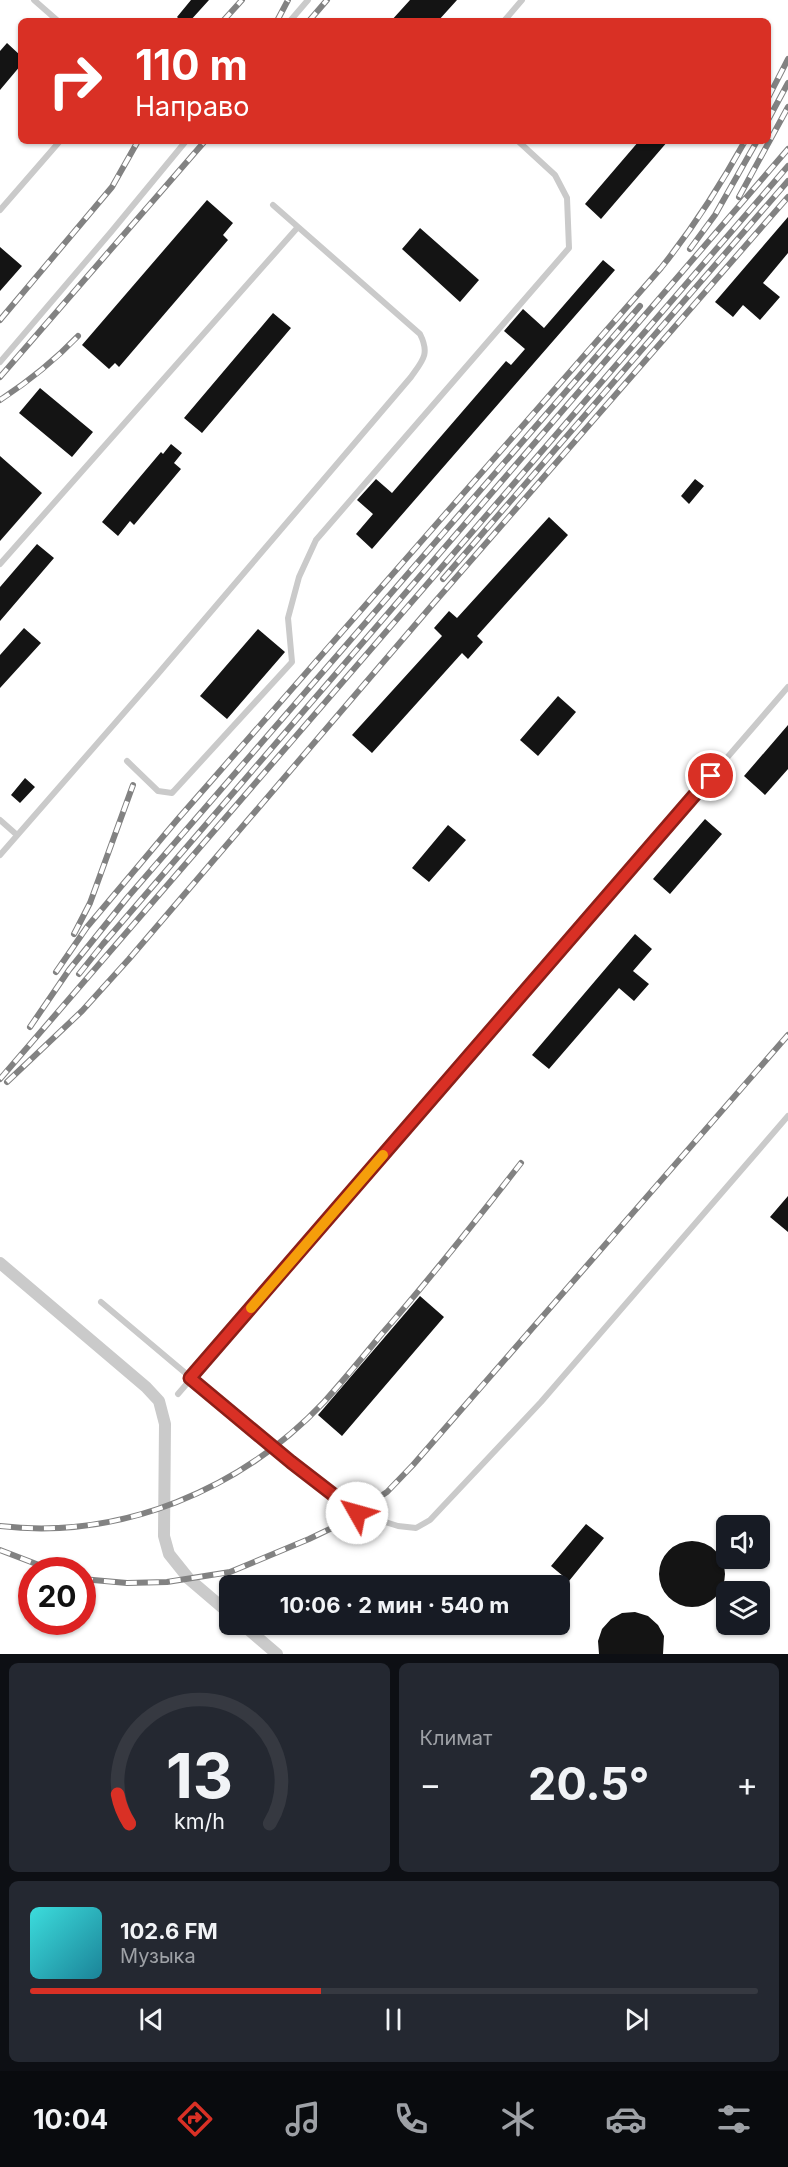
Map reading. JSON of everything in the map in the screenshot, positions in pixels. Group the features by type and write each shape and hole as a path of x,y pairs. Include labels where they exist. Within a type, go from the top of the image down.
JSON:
{"street":[{"path":"0,1263 146,1387 159,1401 165,1424 164,1536 169,1554 189,1579 219,1605"},
{"path":"255,1635 277,1654"}],"lane":[{"path":"34,0 55,18"},
{"path":"293,18 308,0"},
{"path":"507,18 522,0"},
{"path":"0,210 57,144"},
{"path":"0,362 184,144"},
{"path":"127,761 158,791 172,793 292,662 288,618 299,577 316,540 570,248 567,198 555,175 521,144"},
{"path":"0,855 157,675 423,360 426,346 420,334 273,205"},
{"path":"0,564 298,227"},
{"path":"178,1394 788,687"},
{"path":"0,820 17,835"},
{"path":"101,1302 291,1462 357,1513 398,1526 416,1528 430,1520 541,1402 788,1116"}],"building":[{"path":"191,0 209,0 193,18 177,17"},
{"path":"410,0 457,0 441,18 394,18"},
{"path":"7,43 18,53 18,69 0,90 0,51"},
{"path":"636,144 665,144 601,219 585,204"},
{"path":"207,200 233,223 223,235 228,240 119,367 115,363 109,369 82,345"},
{"path":"788,217 788,253 763,283 780,297 760,320 743,305 733,317 715,302"},
{"path":"420,228 479,280 460,302 402,249"},
{"path":"0,247 22,266 0,291"},
{"path":"603,260 615,270 372,549 356,534 373,514 357,500 376,479 392,493 506,361 511,365 525,349 504,331 523,309 544,328"},
{"path":"273,313 291,328 202,433 184,418"},
{"path":"40,388 93,432 72,457 19,413"},
{"path":"171,444 182,453 174,463 181,469 134,525 130,521 118,536 102,522 161,452 163,454"},
{"path":"0,456 42,493 0,541"},
{"path":"695,479 704,486 689,504 681,496"},
{"path":"549,517 568,535 477,636 483,642 468,659 462,653 372,753 352,735 442,636 434,628 449,611 457,618"},
{"path":"37,544 54,558 0,621 0,587"},
{"path":"24,628 41,643 0,688 0,655"},
{"path":"258,629 285,652 227,719 200,696"},
{"path":"558,696 576,712 538,756 520,740"},
{"path":"788,725 788,769 765,795 744,776"},
{"path":"25,778 35,787 20,803 11,795"},
{"path":"705,819 722,834 670,894 653,879"},
{"path":"448,825 466,840 429,882 412,868"},
{"path":"635,934 652,949 633,971 649,984 634,1001 619,988 549,1069 532,1055"},
{"path":"788,1196 788,1232 770,1217"},
{"path":"420,1296 444,1317 342,1436 318,1415"},
{"path":"586,1524 604,1538 570,1580 570,1575 562,1575 551,1566"},
{"path":"692,1541 705,1543 716,1552 716,1569 724,1569 724,1581 716,1581 716,1596 705,1605 692,1607 679,1605 661,1587 659,1574 661,1561 679,1543"},
{"path":"635,1612 648,1616 658,1625 664,1636 663,1654 599,1654 598,1641 602,1629 611,1619 622,1613"}],"railway":[{"path":"226,18 242,0"},
{"path":"279,18 288,0"},
{"path":"312,18 327,0"},
{"path":"771,92 788,59"},
{"path":"771,114 788,83"},
{"path":"771,138 788,107"},
{"path":"0,320 112,187 136,144"},
{"path":"0,377 202,144"},
{"path":"56,972 87,927 177,820 661,268 706,206 743,144"},
{"path":"690,249 715,215 755,144"},
{"path":"739,197 768,144"},
{"path":"79,974 788,149"},
{"path":"0,1079 788,166"},
{"path":"443,579 788,181"},
{"path":"7,1082 82,1011 129,959 433,604 788,197"},
{"path":"30,1027 69,970 127,898 640,306"},
{"path":"0,400 41,370 78,336"},
{"path":"74,934 90,903 133,785"},
{"path":"96,1580 127,1583 167,1582 230,1572 332,1528 387,1492 788,1035"},
{"path":"0,1526 45,1528 90,1525 134,1516 176,1502 217,1484 255,1460 291,1433 324,1402 434,1272 521,1163"},
{"path":"0,1550 18,1557"}],"slow traffic":[{"path":"251,1308 383,1155"}],"route":[{"path":"357,1513 291,1462 190,1378 711,776"}]}
